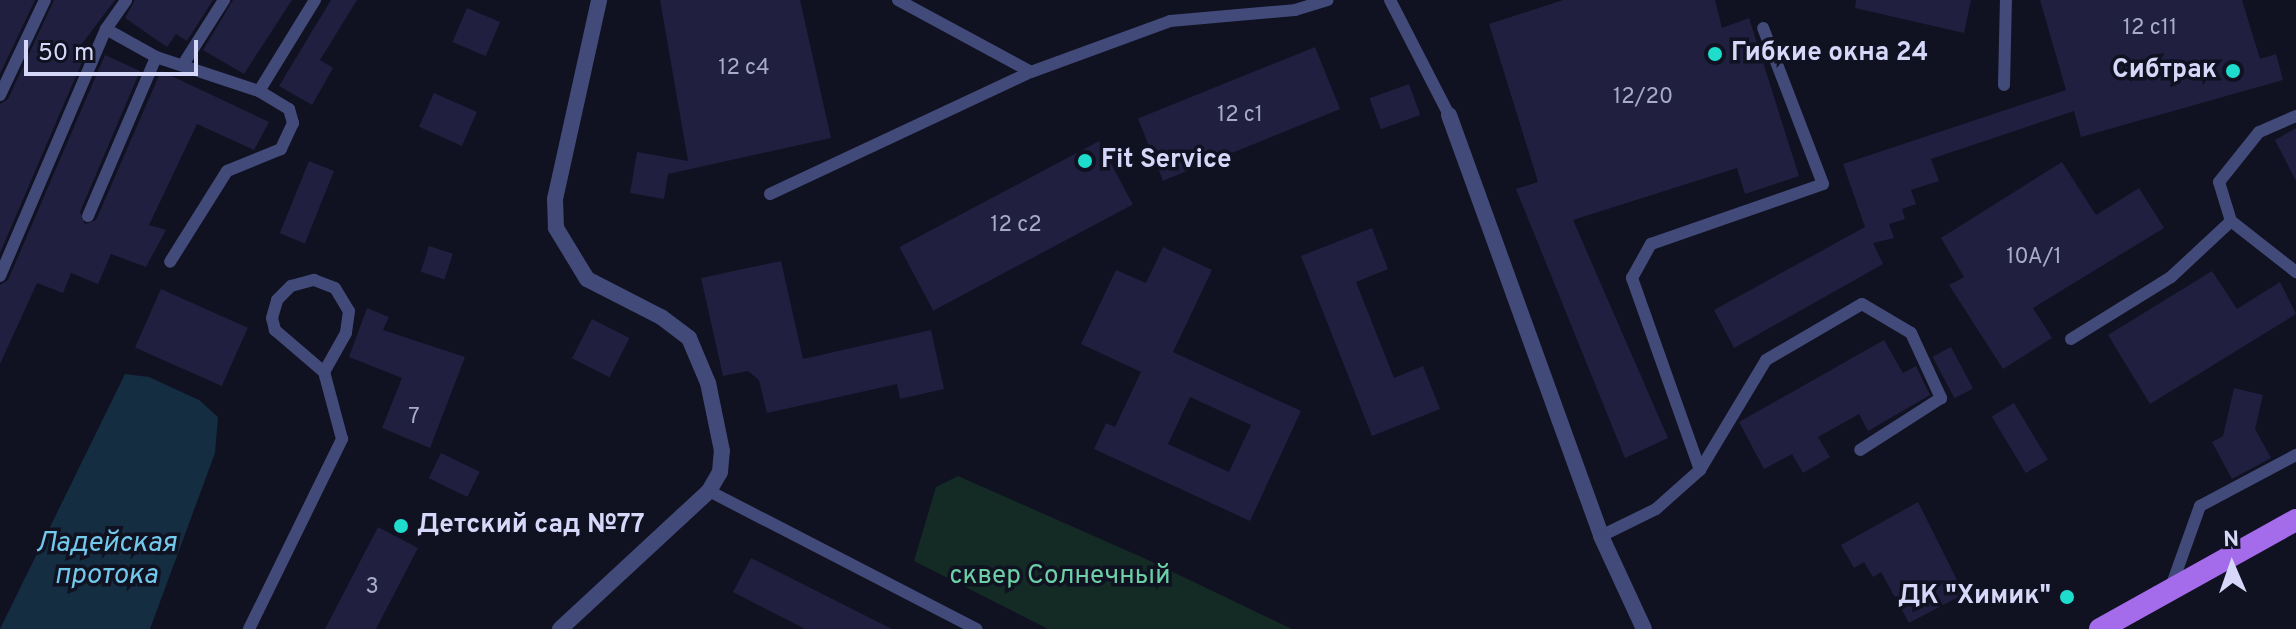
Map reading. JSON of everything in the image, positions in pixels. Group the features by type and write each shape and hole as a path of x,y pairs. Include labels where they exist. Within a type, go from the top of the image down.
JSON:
{"main road":[{"path":"2100,629 2296,520"}],"street":[{"path":"560,629 709,491 720,472 720,434 689,338 661,317 587,279 556,228 555,199 599,0"},
{"path":"1449,115 1601,536 1644,629"}],"lane":[{"path":"0,95 45,0"},
{"path":"0,276 106,29 126,0"},
{"path":"184,63 224,0"},
{"path":"259,91 315,0"},
{"path":"898,0 1031,72"},
{"path":"770,194 1031,72 1170,21 1295,10 1328,0"},
{"path":"1390,0 1449,115"},
{"path":"2004,85 2006,0"},
{"path":"1700,470 1632,278 1651,244 1823,184 1763,28"},
{"path":"106,29 156,57 184,63 259,91 289,109 293,123 281,149 227,171 170,262"},
{"path":"88,216 156,57"},
{"path":"2296,116 2259,132 2219,182 2231,221 2296,272"},
{"path":"2071,339 2171,277 2231,221"},
{"path":"249,629 342,439 324,372 275,330 272,318 277,300 291,286 314,280 335,288 349,311 346,333 324,372"},
{"path":"1601,536 1656,509 1700,470 1766,360 1862,304 1911,333 1941,398 1860,450"},
{"path":"2170,590 2200,506 2296,455"},
{"path":"709,491 976,629"}],"green space":[{"name":"сквер Солнечный","path":"958,476 1146,559 1292,629 1048,629 914,561 936,487"}],"water":[{"name":"Ладейская протока","path":"125,374 149,377 199,400 218,417 215,453 150,629 0,629"}],"building":[{"path":"0,0 35,0 0,74"},
{"path":"54,0 115,0 81,45 88,48 0,253 0,104 8,99"},
{"path":"135,0 213,0 187,41 176,34 167,47 125,18"},
{"path":"233,0 292,0 244,74 203,50"},
{"path":"331,0 357,0 320,60 333,68 312,105 279,86"},
{"path":"660,0 800,0 831,138 668,174 664,199 630,193 637,152 688,161"},
{"path":"1563,0 1715,0 1722,28 1749,18 1799,176 1745,194 1737,168 1573,220 1668,438 1625,458 1516,189 1538,182 1489,24"},
{"path":"1856,0 1971,0 1964,33 1855,8"},
{"path":"2040,0 2242,0 2260,59 2276,54 2283,80 2081,137 2074,111 1931,159 1939,181 1911,190 1916,204 1902,209 1905,219 1889,224 1894,238 1873,243 1883,264 1734,348 1714,310 1865,227 1843,164 2066,90"},
{"path":"467,8 500,22 486,56 453,42"},
{"path":"1315,47 1340,109 1163,181 1138,119"},
{"path":"105,55 140,71 80,212 85,224 96,220 161,71 269,122 254,150 197,124 149,225 166,230 146,267 111,254 98,284 71,273 63,293 37,283 0,364 0,285 8,280"},
{"path":"1409,84 1420,115 1381,129 1370,98"},
{"path":"434,93 477,112 462,146 419,127"},
{"path":"2296,128 2296,181 2275,140"},
{"path":"1099,141 1133,205 933,311 899,247"},
{"path":"309,161 334,171 305,243 280,233"},
{"path":"2062,162 2096,215 2139,188 2164,228 2033,308 2052,338 2003,369 1949,285 1964,277 1941,238"},
{"path":"1372,228 1388,269 1356,282 1394,378 1423,366 1440,409 1372,436 1301,256"},
{"path":"429,246 453,254 444,279 421,272"},
{"path":"1163,247 1212,270 1173,352 1301,411 1250,521 1094,449 1106,423 1115,427 1141,372 1081,344 1116,270 1146,283","holes":["1190,397 1251,425 1229,472 1168,444"]},
{"path":"781,261 803,359 931,330 944,389 900,399 897,384 767,413 759,380 748,371 723,376 701,278"},
{"path":"2212,271 2237,309 2280,282 2296,314 2150,404 2108,335"},
{"path":"161,289 248,328 222,386 135,347"},
{"path":"367,308 389,317 383,330 465,357 430,448 382,428 402,378 349,357"},
{"path":"592,319 629,338 609,377 572,358"},
{"path":"1884,340 1903,373 1916,366 1930,395 1868,431 1859,414 1818,437 1830,457 1803,473 1792,454 1764,469 1739,422"},
{"path":"1951,347 1973,388 1955,398 1932,357"},
{"path":"2234,388 2263,395 2255,429 2271,458 2232,479 2212,442 2223,436"},
{"path":"2014,403 2048,460 2026,473 1992,416"},
{"path":"441,453 480,472 467,497 429,478"},
{"path":"1918,502 1964,594 1909,623 1881,572 1873,577 1864,562 1854,568 1841,545"},
{"path":"378,527 418,548 376,629 325,629"},
{"path":"751,558 892,629 805,629 733,592"}],"place":[{"name":"Гибкие окна 24","path":"1715,54"},
{"name":"Сибтрак","path":"2233,71"},
{"name":"Fit Service","path":"1085,161"},
{"name":"Детский сад №77","path":"401,526"},
{"name":"ДК \"Химик\"","path":"2067,597"}]}
